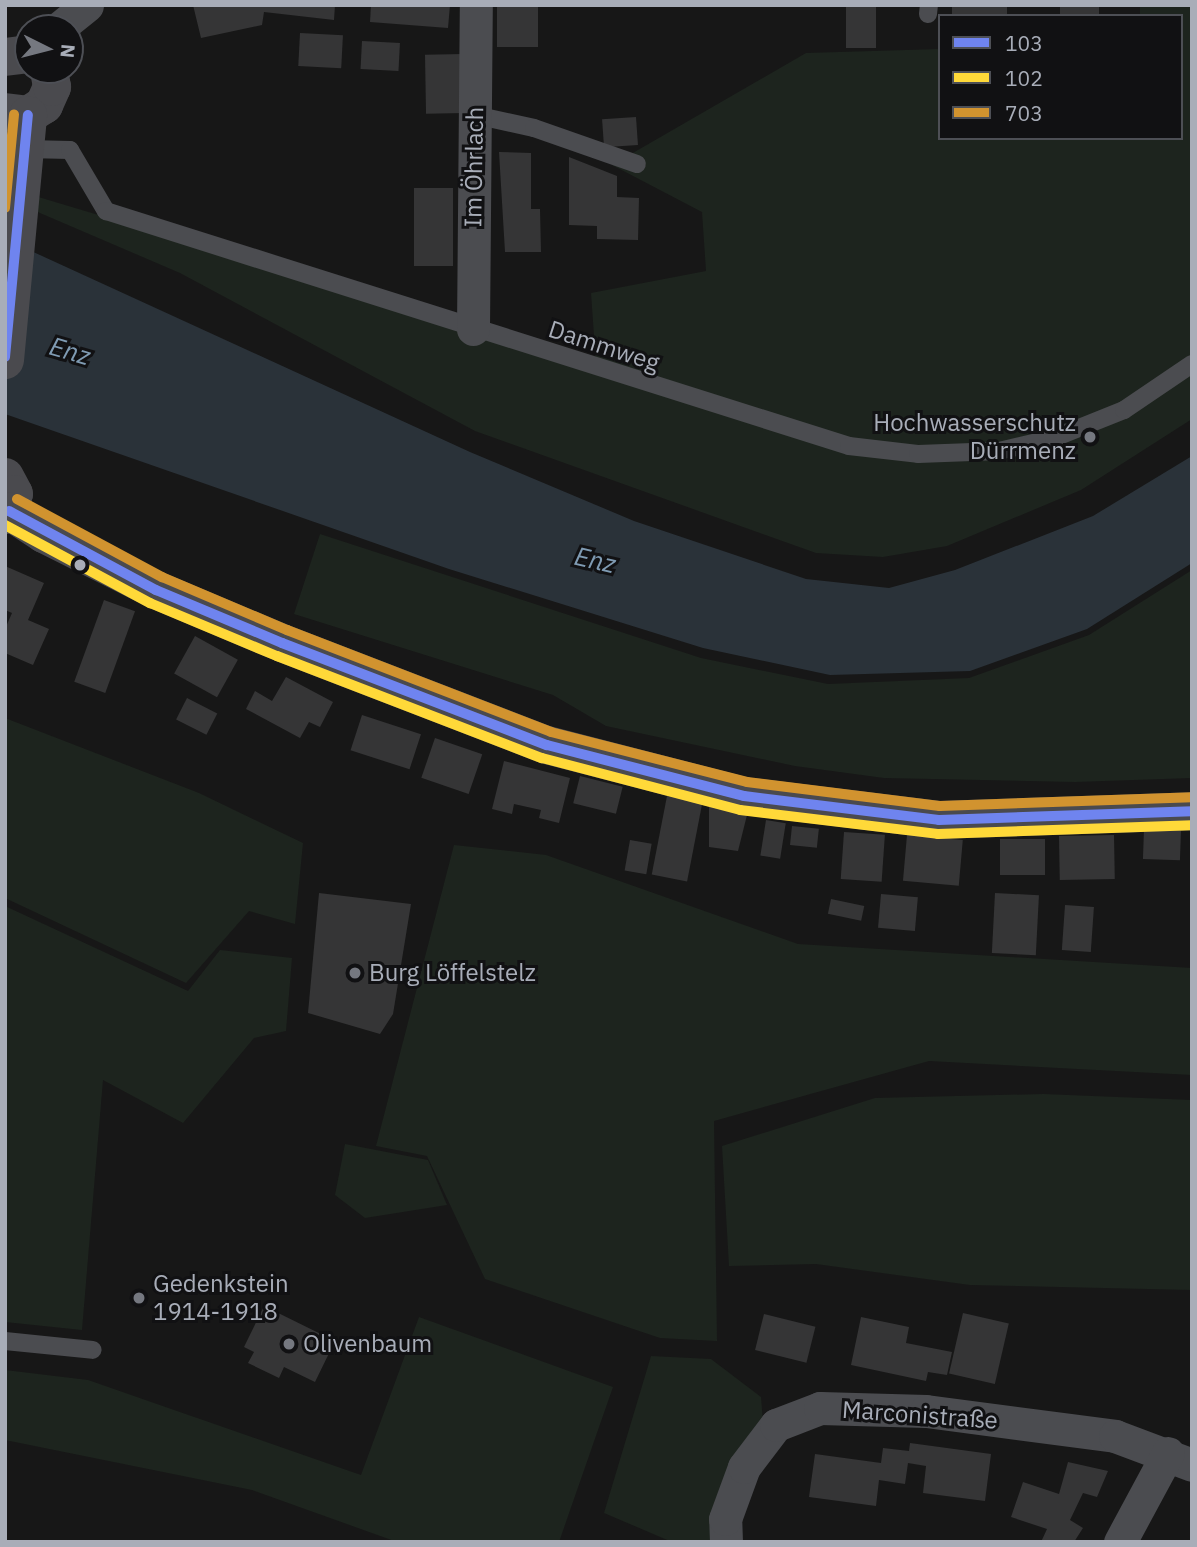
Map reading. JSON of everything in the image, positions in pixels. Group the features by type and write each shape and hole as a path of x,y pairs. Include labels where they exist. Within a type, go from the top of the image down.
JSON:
{"main road":[{"path":"5,360 24,197 20,125 50,97 50,84"},
{"path":"7,501 44,534 156,590 320,658 547,745 744,796 939,820 1192,811"}],"street":[{"name":"Im Öhrlach","path":"473,329 476,5"},
{"name":"Marconistraße","path":"726,1542 725,1518 744,1467 775,1425 820,1408 926,1411 1115,1436 1180,1459"},
{"path":"1120,1542 1180,1459"}],"lane":[{"path":"475,116 534,128 637,164"},
{"name":"Dammweg","path":"20,125 70,150 106,211 730,412 849,446 918,454 999,452 1054,438 1124,410 1192,364"},
{"path":"5,1341 93,1350"}],"shaded area":[{"path":"1140,5 1192,5 1192,419 1081,490 947,546 883,557 816,553 475,431 180,273 5,198 5,187 596,364 591,293 706,271 702,212 612,165 806,53 938,49 938,140 1183,140 1183,14 1140,14"},
{"path":"320,534 701,658 828,684 969,678 1089,635 1192,570 1192,778 1075,782 884,778 795,766 606,726 553,695 294,614"},
{"path":"5,718 199,793 303,843 295,924 249,911 186,983 5,898"},
{"path":"454,845 546,855 798,944 1192,968 1192,1075 929,1061 714,1121 717,1341 660,1338 485,1279 427,1156 376,1146"},
{"path":"5,906 188,991 220,950 292,958 286,1031 254,1038 183,1123 103,1080 82,1330 5,1322"},
{"path":"1043,1094 1192,1100 1192,1290 970,1285 816,1264 729,1266 722,1146 875,1098"},
{"path":"345,1144 428,1160 447,1205 365,1218 335,1195"},
{"path":"419,1317 613,1387 559,1542 397,1542 252,1490 5,1440 5,1370 88,1380 361,1475"},
{"path":"651,1356 711,1359 761,1397 763,1422 714,1542 672,1542 604,1513"}],"water":[{"name":"Enz","path":"5,239 470,452 634,521 806,579 889,588 955,570 1093,516 1192,456 1192,563 1087,629 970,671 830,675 703,648 449,569 5,414"}],"building":[{"path":"193,5 335,5 334,20 264,12 262,25 201,38"},
{"path":"371,5 450,5 448,28 370,22"},
{"path":"497,5 538,5 538,47 497,47"},
{"path":"846,5 876,5 876,48 846,48"},
{"path":"952,5 1007,5 1007,14 952,14"},
{"path":"1060,5 1099,5 1099,14 1060,14"},
{"path":"300,33 343,35 341,68 298,66"},
{"path":"362,41 400,43 398,71 361,69"},
{"path":"463,54 464,113 426,114 425,55"},
{"path":"636,117 638,145 604,147 602,119"},
{"path":"499,152 531,153 531,209 540,209 541,252 505,252"},
{"path":"569,157 617,176 617,197 639,198 638,240 597,239 597,226 569,225"},
{"path":"414,188 453,188 453,266 414,266"},
{"path":"5,566 44,583 28,620 49,629 33,665 5,653 5,629 12,613 5,610"},
{"path":"104,600 135,611 105,693 74,682"},
{"path":"195,636 238,660 217,697 174,674"},
{"path":"286,677 333,702 320,727 309,722 300,738 246,709 255,691 272,701"},
{"path":"187,698 217,713 206,735 176,719"},
{"path":"362,715 421,734 410,769 351,750"},
{"path":"435,738 482,754 469,794 421,778"},
{"path":"504,761 570,778 559,823 539,818 541,810 514,804 512,814 492,809"},
{"path":"580,776 623,787 616,814 573,803"},
{"path":"667,796 702,803 687,881 652,875"},
{"path":"709,806 748,811 738,851 709,847"},
{"path":"766,820 786,823 780,859 760,856"},
{"path":"792,826 819,829 817,848 790,845"},
{"path":"1144,829 1181,830 1180,860 1143,859"},
{"path":"844,832 885,835 882,882 841,879"},
{"path":"907,835 963,840 959,886 903,881"},
{"path":"1114,835 1115,879 1060,880 1059,836"},
{"path":"1000,839 1045,839 1045,875 1000,875"},
{"path":"630,840 652,844 646,874 625,871"},
{"name":"Burg Löffelstelz","path":"319,893 411,904 393,1014 380,1034 308,1013"},
{"path":"995,893 1039,895 1036,955 992,953"},
{"path":"881,894 918,897 915,931 878,928"},
{"path":"831,899 864,906 861,921 828,914"},
{"path":"1065,905 1094,907 1091,952 1062,950"},
{"name":"Olivenbaum","path":"264,1306 335,1341 315,1382 284,1367 279,1378 248,1363 254,1352 244,1347"},
{"path":"963,1313 1009,1324 995,1384 949,1373"},
{"path":"764,1314 815,1327 806,1363 755,1350"},
{"path":"861,1317 909,1327 906,1343 952,1352 947,1375 928,1372 926,1381 851,1365"},
{"path":"910,1443 991,1454 985,1501 923,1493 926,1466 908,1463 905,1484 879,1480 876,1506 809,1497 815,1454 881,1463 883,1448 909,1451"},
{"path":"1068,1462 1108,1471 1097,1497 1083,1493 1070,1520 1083,1528 1074,1542 1041,1542 1047,1529 1011,1517 1023,1482 1059,1494"}],"transit line":[{"name":"703","path":"5,208 14,114"},
{"name":"103","path":"5,357 28,115"},
{"name":"703","path":"17,499 162,577 287,630 551,732 747,782 940,806 1192,797"},
{"name":"103","path":"9,511 156,590 282,643 547,745 744,796 939,820 1192,811"},
{"name":"102","path":"5,525 150,603 277,656 542,758 740,810 938,834 1192,825"}],"place":[{"name":"Hochwasserschutz Dürrmenz","path":"1090,437"},
{"name":"Burg Löffelstelz","path":"355,973"},
{"name":"Gedenkstein 1914-1918","path":"139,1298"},
{"name":"Olivenbaum","path":"289,1344"}]}
